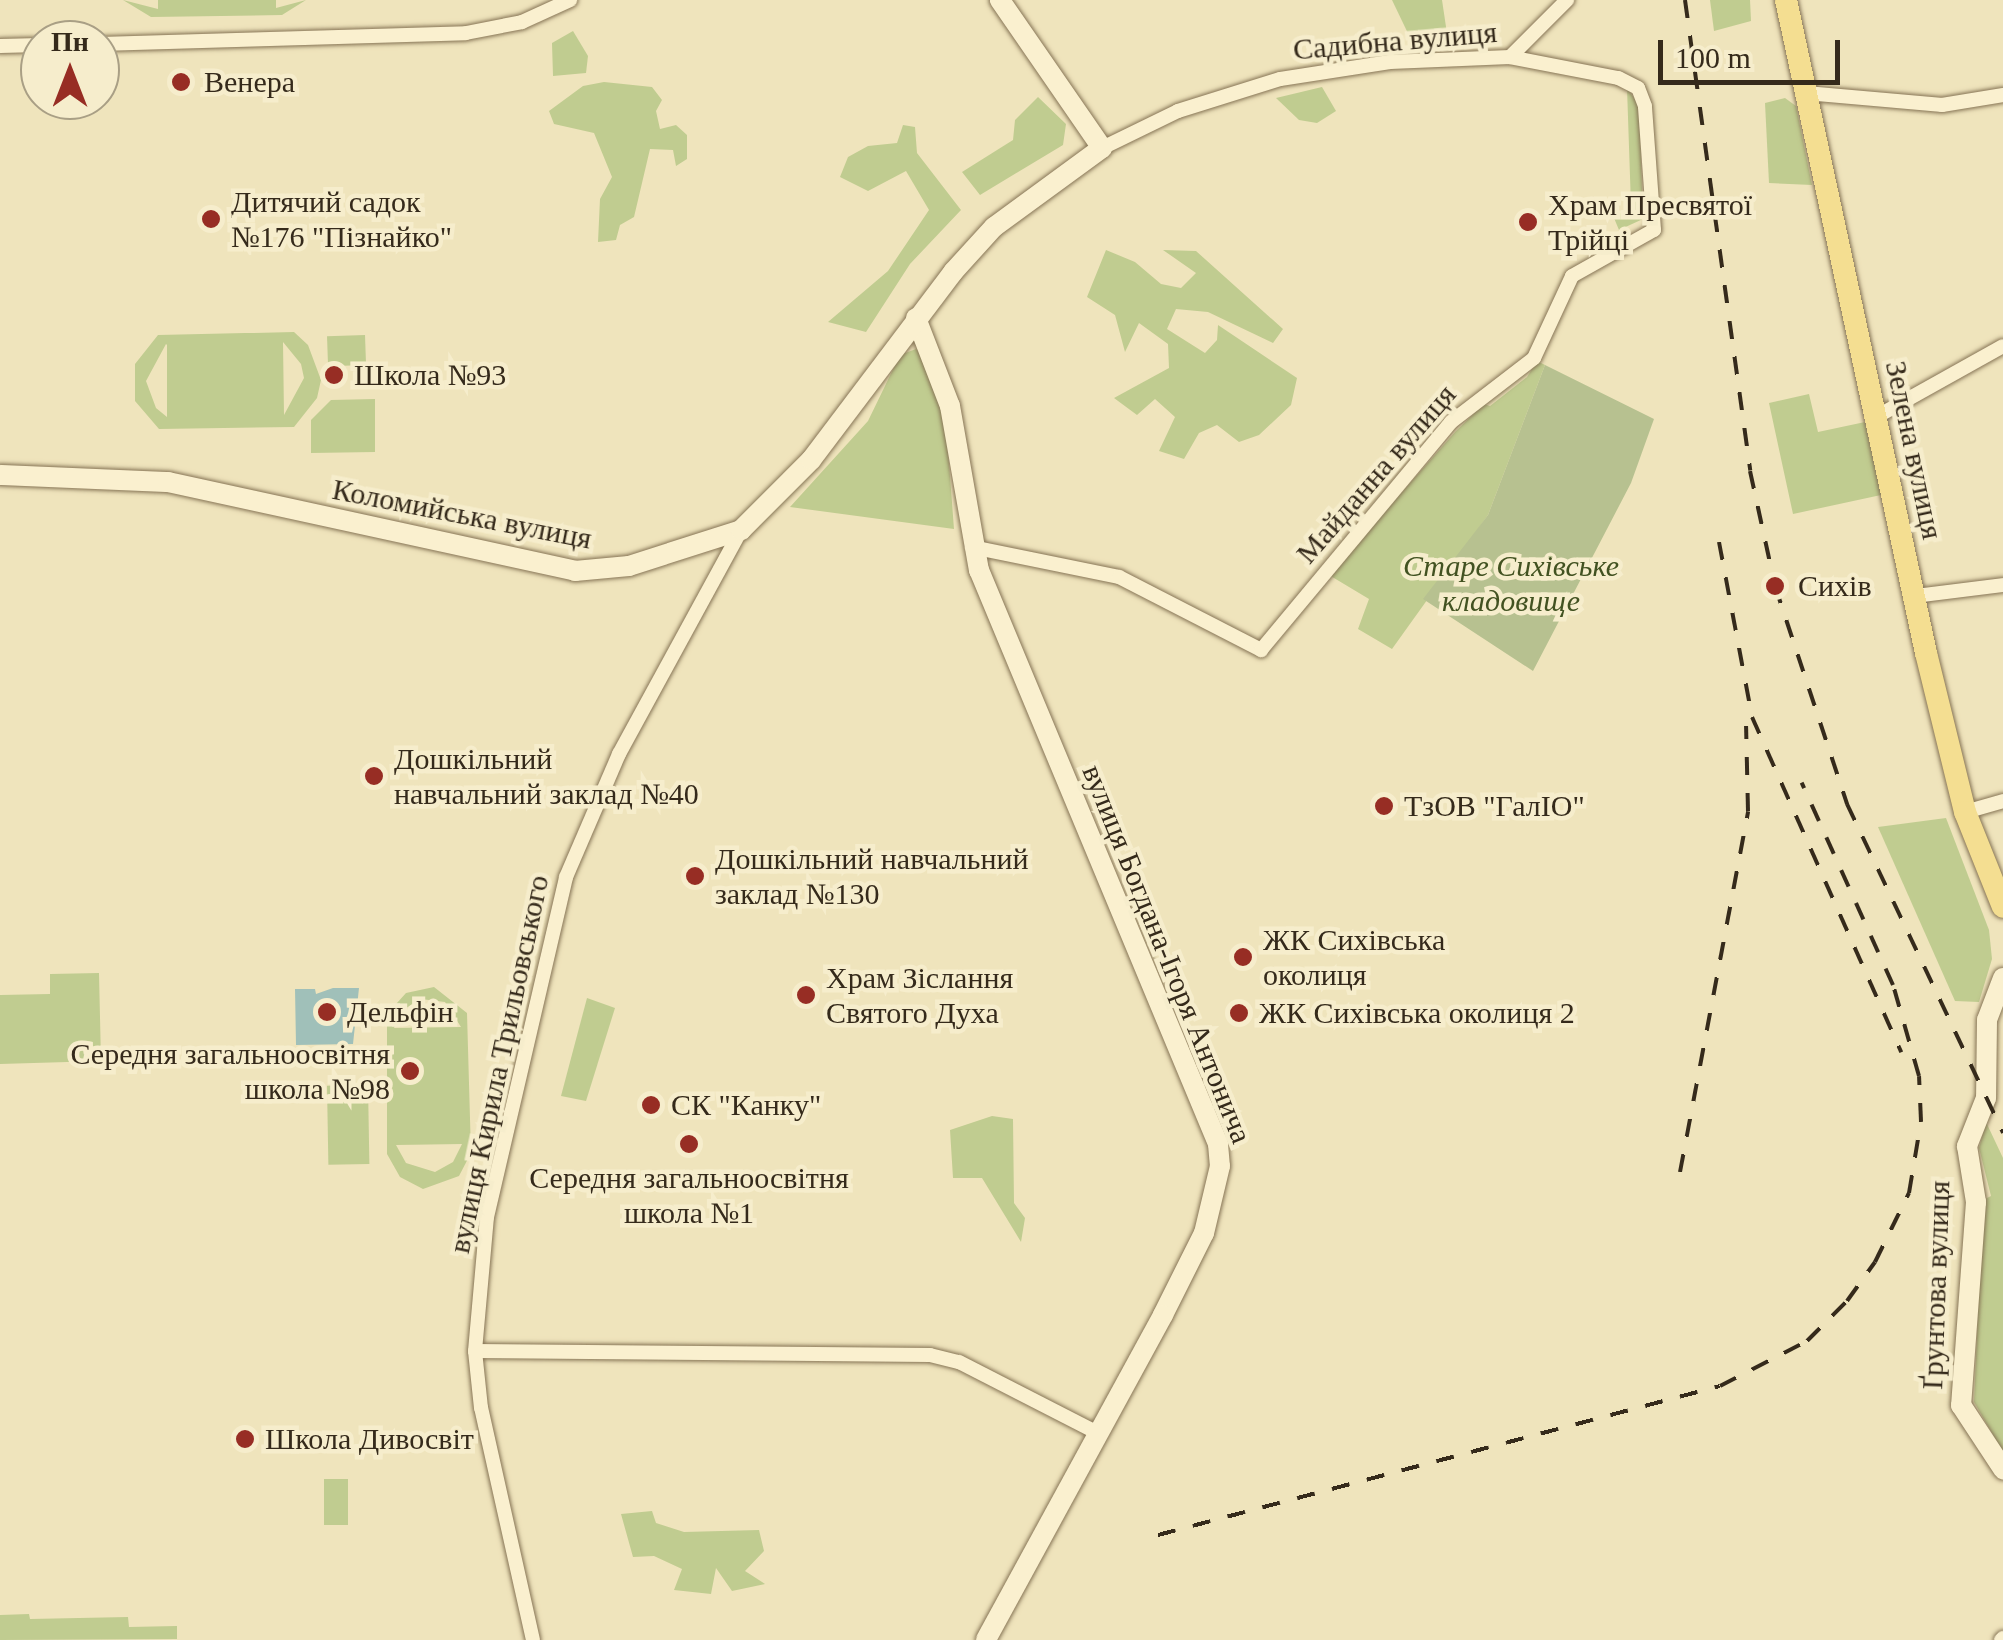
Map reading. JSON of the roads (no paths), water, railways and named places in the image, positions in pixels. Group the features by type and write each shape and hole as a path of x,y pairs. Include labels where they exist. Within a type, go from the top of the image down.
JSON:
{"main road":[{"path":"1000,0 1102,148"},
{"name":"Зелена вулиця","path":"1786,0 1965,812 2003,907"},
{"name":"Коломийська вулиця","path":"0,475 168,482 574,570 629,566 741,530 811,460 916,318 994,227 1102,148"},
{"name":"вулиця Богдана-Ігоря Антонича","path":"916,318 950,406 972,547 1218,1144 1220,1166 1204,1233 986,1640"},
{"name":"Ґрунтова вулиця","path":"2003,978 1988,1020 1986,1098 1967,1146 1976,1202 1961,1405 2003,1470"}],"street":[{"path":"120,43 466,32 522,22 570,0"},
{"path":"1510,57 1568,0"},
{"name":"Садибна вулиця","path":"1102,148 1178,112 1280,79 1390,62 1510,57 1586,72"},
{"name":"Майданна вулиця","path":"972,547 1119,577 1261,650 1451,422 1534,358 1572,276 1654,230 1642,94 1626,81 1586,72"},
{"path":"1806,93 1942,104 2003,94"},
{"path":"1876,417 2003,346"},
{"name":"вулиця Кирила Трильовського","path":"533,1640 481,1408 474,1351 487,1218 566,877 619,754 741,530"},
{"path":"1915,596 2003,586"},
{"path":"1965,812 2003,801"},
{"path":"474,1351 930,1356 958,1362 1098,1433"}],"water":[{"name":"Дельфін","path":"333,988 359,988 353,1044 296,1045 295,989 315,989 316,994"}],"railway":[{"path":"1685,0 1750,471 1775,586 1847,804 2003,1133"},
{"path":"1719,542 1752,717 1901,1052"},
{"path":"1680,1172 1748,811 1746,726"},
{"path":"1158,1535 1720,1386 1807,1341 1847,1301 1875,1262 1909,1193 1921,1121 1919,1076 1893,985 1802,783"}],"place":[{"name":"Венера","path":"181,82"},
{"name":"Дитячий садок №176 \"Пізнайко\"","path":"211,219"},
{"name":"Храм Пресвятої Трійці","path":"1528,222"},
{"name":"Школа №93","path":"334,375"},
{"name":"Сихів","path":"1775,586"},
{"name":"Дошкільний навчальний заклад №40","path":"374,776"},
{"name":"ТзОВ \"ГалІО\"","path":"1384,806"},
{"name":"Дошкільний навчальний заклад №130","path":"695,876"},
{"name":"ЖК Сихівська околиця","path":"1243,957"},
{"name":"Храм Зіслання Святого Духа","path":"806,995"},
{"name":"Дельфін","path":"327,1012"},
{"name":"ЖК Сихівська околиця 2","path":"1239,1013"},
{"name":"Середня загальноосвітня школа №98","path":"410,1071"},
{"name":"СК \"Канку\"","path":"651,1105"},
{"name":"Середня загальноосвітня школа №1","path":"689,1144"},
{"name":"Школа Дивосвіт","path":"245,1439"}],"park label":[{"name":"Старе Сихівське кладовище","path":"1511,583"}]}
